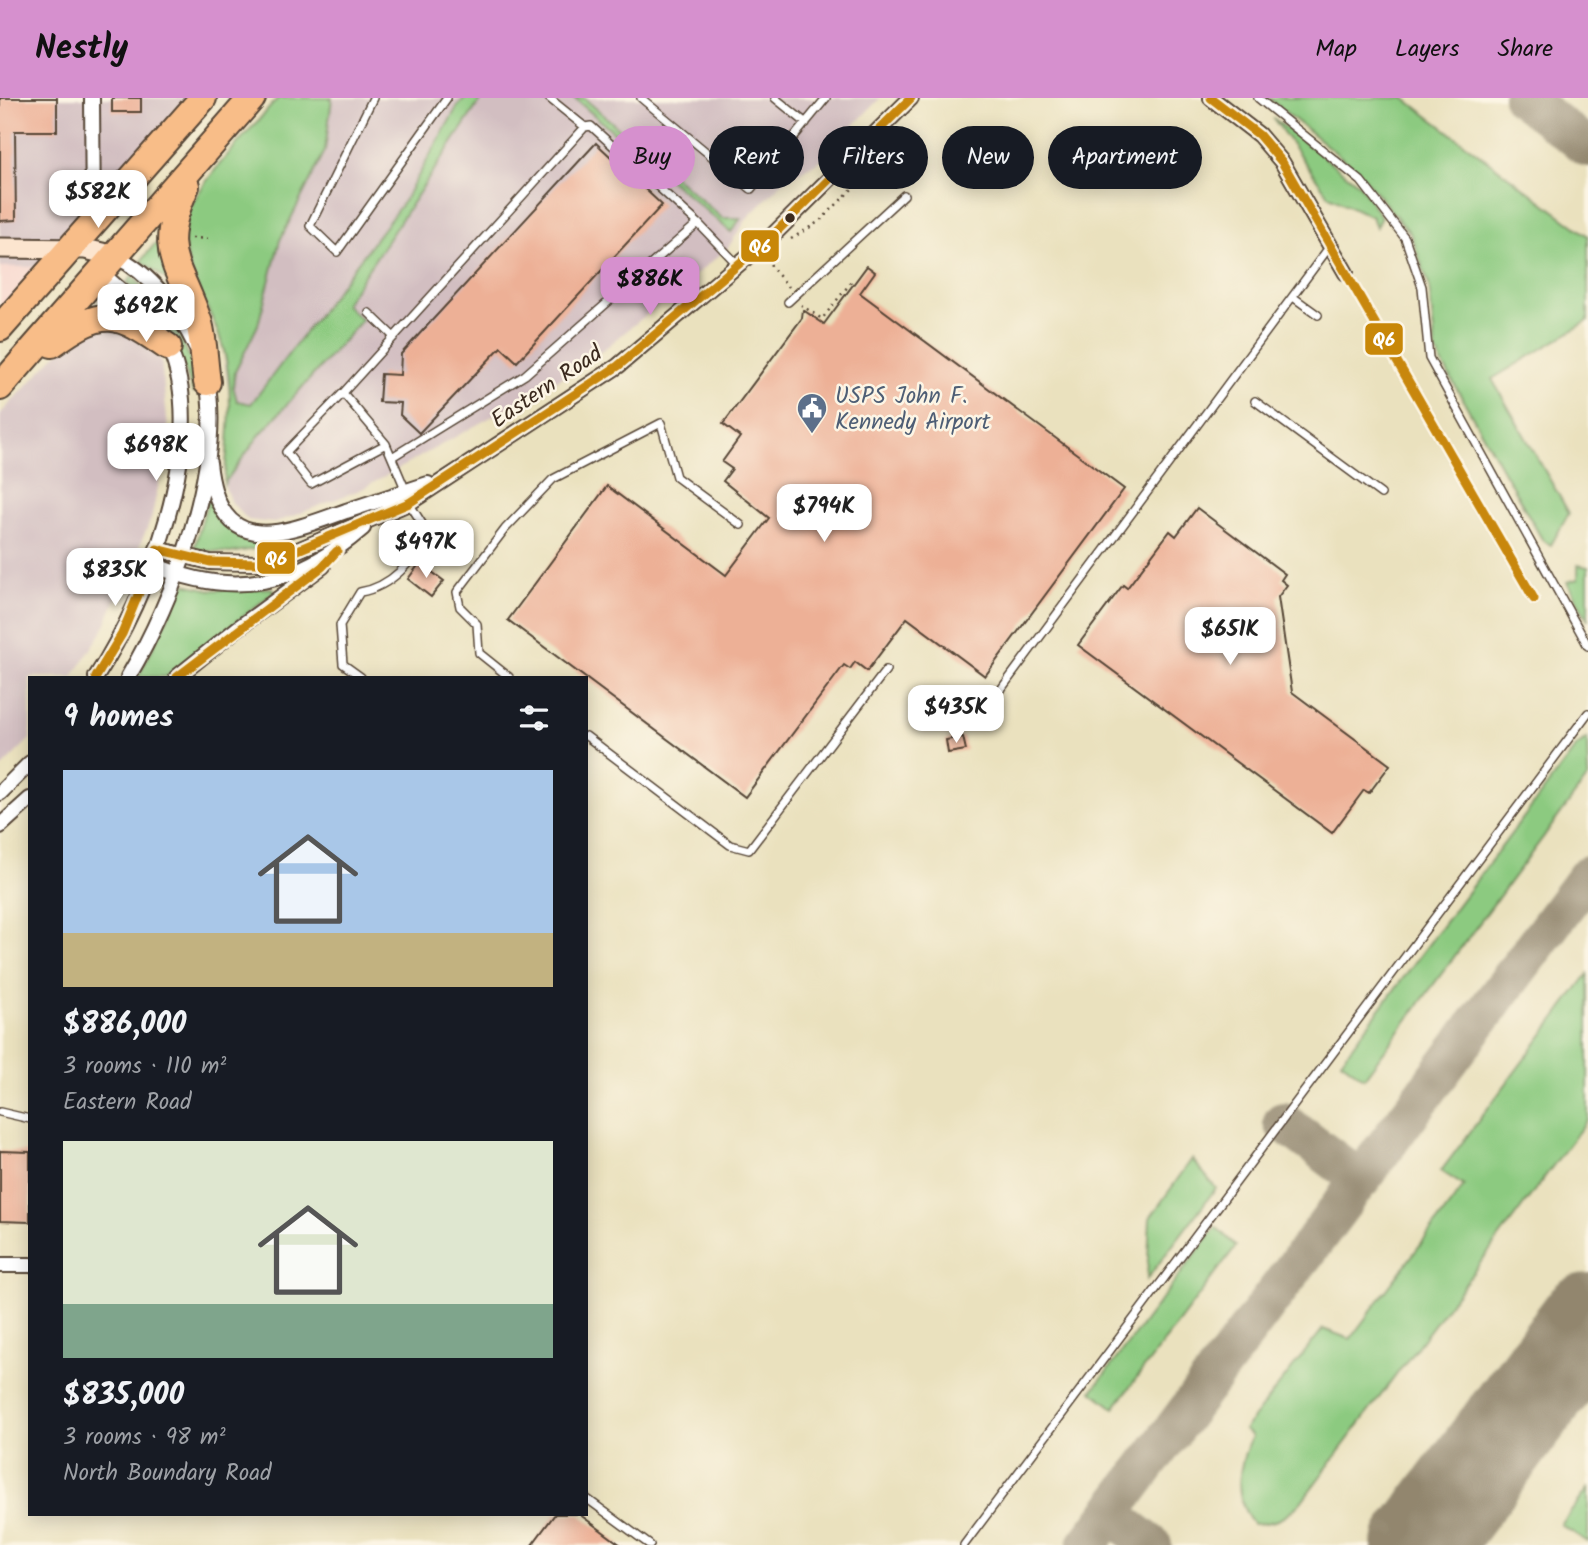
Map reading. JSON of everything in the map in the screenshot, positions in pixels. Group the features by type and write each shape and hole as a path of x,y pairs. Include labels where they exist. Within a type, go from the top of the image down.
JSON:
{"highway":[{"path":"1,325 203,98"},
{"path":"8,378 253,98"},
{"path":"198,160 174,214 170,248 174,266 199,325 207,382"},
{"path":"8,378 80,324 100,317 132,324 168,347"}],"main road":[{"path":"0,248 71,248 108,264"}],"street":[{"path":"92,98 93,222"},
{"name":"Eastern Road","path":"155,556 177,574 215,583 266,583 335,552 375,518 408,497 456,475 618,366 738,265 845,166 911,98"},
{"path":"1211,98 1259,135 1282,162 1346,272"},
{"path":"97,676 122,634 155,556 173,490 183,422 180,383 168,347 108,264"},
{"path":"108,264 140,273 169,303 190,334 207,382 210,473 225,512 236,524 257,533 289,532 408,497"},
{"path":"129,676 150,637 183,557 208,449"},
{"name":"Eastern Road","path":"155,556 183,557 223,564 258,563 286,555 375,518"},
{"path":"178,676 322,567 335,552"},
{"path":"0,793 28,765"},
{"path":"0,826 28,801"},
{"path":"0,1265 28,1265"}],"lane":[{"path":"373,98 310,226 337,252 447,98"},
{"path":"549,98 585,127"},
{"path":"641,98 751,189 826,98"},
{"path":"775,98 806,123"},
{"path":"1258,98 1361,181 1405,238 1422,287 1429,358 1588,646"},
{"path":"386,444 311,484 286,452 585,127 591,126 698,223 738,265"},
{"path":"789,302 904,195"},
{"path":"392,457 525,375 698,223"},
{"path":"1002,688 1331,245"},
{"path":"1346,272 1534,599"},
{"path":"1293,297 1318,315"},
{"path":"369,313 394,337"},
{"path":"343,393 386,444 408,497 428,533 417,556 377,589 360,592 340,625 342,664 359,676"},
{"path":"1255,401 1381,494"},
{"path":"503,676 479,653 477,624 460,607 457,592 505,529 553,479 661,424 676,477 741,525"},
{"path":"588,738 730,845 749,850 886,670"},
{"path":"964,1545 1588,713"},
{"path":"0,1112 28,1119"},
{"path":"588,1499 650,1545"}],"path":[{"path":"786,242 820,221 852,189"},
{"path":"189,237 212,239"},
{"path":"778,250 770,258 769,264 792,291"},
{"path":"801,304 822,319 852,281"}],"shaded area":[{"path":"0,98 191,98 38,267 0,267"},
{"path":"278,98 880,98 853,126 818,126 818,162 804,170 804,126 709,126 709,189 776,189 749,216 727,249 586,364 362,489 275,523 248,520 230,501 224,484 231,413 203,187"},
{"path":"0,267 38,267 0,311"},
{"path":"98,326 145,338 161,360 169,438 151,519 102,632 74,676 28,676 28,741 0,769 0,414 76,334"}],"green space":[{"path":"278,98 332,98 325,151 280,240 258,325 235,372 233,386 237,401 251,404 404,201 459,104 465,98 482,98 345,304 362,320 258,437 224,484 230,418 227,368 219,335 189,267 184,233 187,216 202,187"},
{"path":"574,98 584,98 616,126 609,128"},
{"path":"1268,98 1404,98 1588,236 1588,321 1492,379 1569,513 1551,545 1543,541 1436,352 1429,285 1410,233 1357,170"},
{"path":"1273,118 1360,185 1381,217 1376,227 1372,217 1329,196"},
{"path":"681,189 689,189 722,218 741,218 731,232"},
{"path":"161,243 168,281 141,261 154,245"},
{"path":"132,276 156,301 175,328 190,358 200,392 193,393 182,361 168,333 150,307 127,283"},
{"path":"209,496 224,517 239,531 257,539 283,540 284,544 230,553 194,549"},
{"path":"1578,565 1588,567 1588,620 1567,582 1578,579"},
{"path":"185,584 211,590 272,588 274,592 167,676 139,676"},
{"path":"1587,739 1588,777 1364,1078 1341,1061 1577,746"},
{"path":"1588,974 1588,1119 1301,1502 1280,1519 1253,1524 1246,1513 1240,1492 1243,1458 1252,1436 1244,1430 1323,1329 1350,1339 1464,1186 1441,1171"},
{"path":"1192,1159 1216,1188 1147,1279 1150,1218"},
{"path":"1216,1227 1236,1246 1114,1408 1092,1391"},
{"path":"1588,1489 1588,1542 1561,1525"}],"building":[{"path":"0,98 57,98 57,131 15,131 16,220 0,221"},
{"path":"112,98 141,98 141,112 112,112"},
{"path":"596,143 609,155 609,189 645,189 662,205 517,362 501,347 419,433 400,415 401,403 379,402 381,374 400,375 401,354"},
{"path":"867,266 875,272 860,293 1124,489 985,676 907,618 867,671 855,662 850,669 844,665 745,797 588,680 588,676 583,676 508,620 607,486 726,575 769,518 723,481 732,469 722,462 740,437 723,424 802,318 803,310 824,324"},
{"path":"1197,508 1285,574 1281,580 1287,585 1278,597 1292,692 1390,765 1369,793 1364,790 1332,833 1078,645 1123,585 1127,588 1170,531 1176,536"},
{"path":"420,563 444,581 431,597 408,579"},
{"path":"963,737 966,750 948,753 946,740"},
{"path":"0,1151 28,1152 28,1222 0,1221"},
{"path":"554,1516 582,1516 621,1545 532,1545"}],"taxiway":[{"path":"1523,98 1588,147"},
{"path":"1087,1545 1588,875"},
{"path":"1283,1122 1361,1180"},
{"path":"1438,1545 1445,1525 1470,1480"},
{"path":"1110,1514 1152,1545"}],"runway":[{"path":"1421,1545 1588,1322"}],"transit line":[{"name":"Q6","path":"97,676 122,634 157,549 210,562 258,563 286,555 409,503 618,366 772,236 911,98"},
{"name":"Q6","path":"1211,98 1259,135 1282,162 1534,599"},
{"name":"Q6","path":"178,676 322,567 337,551"}],"place":[{"name":"USPS John F. Kennedy Airport","path":"812,435"}]}
